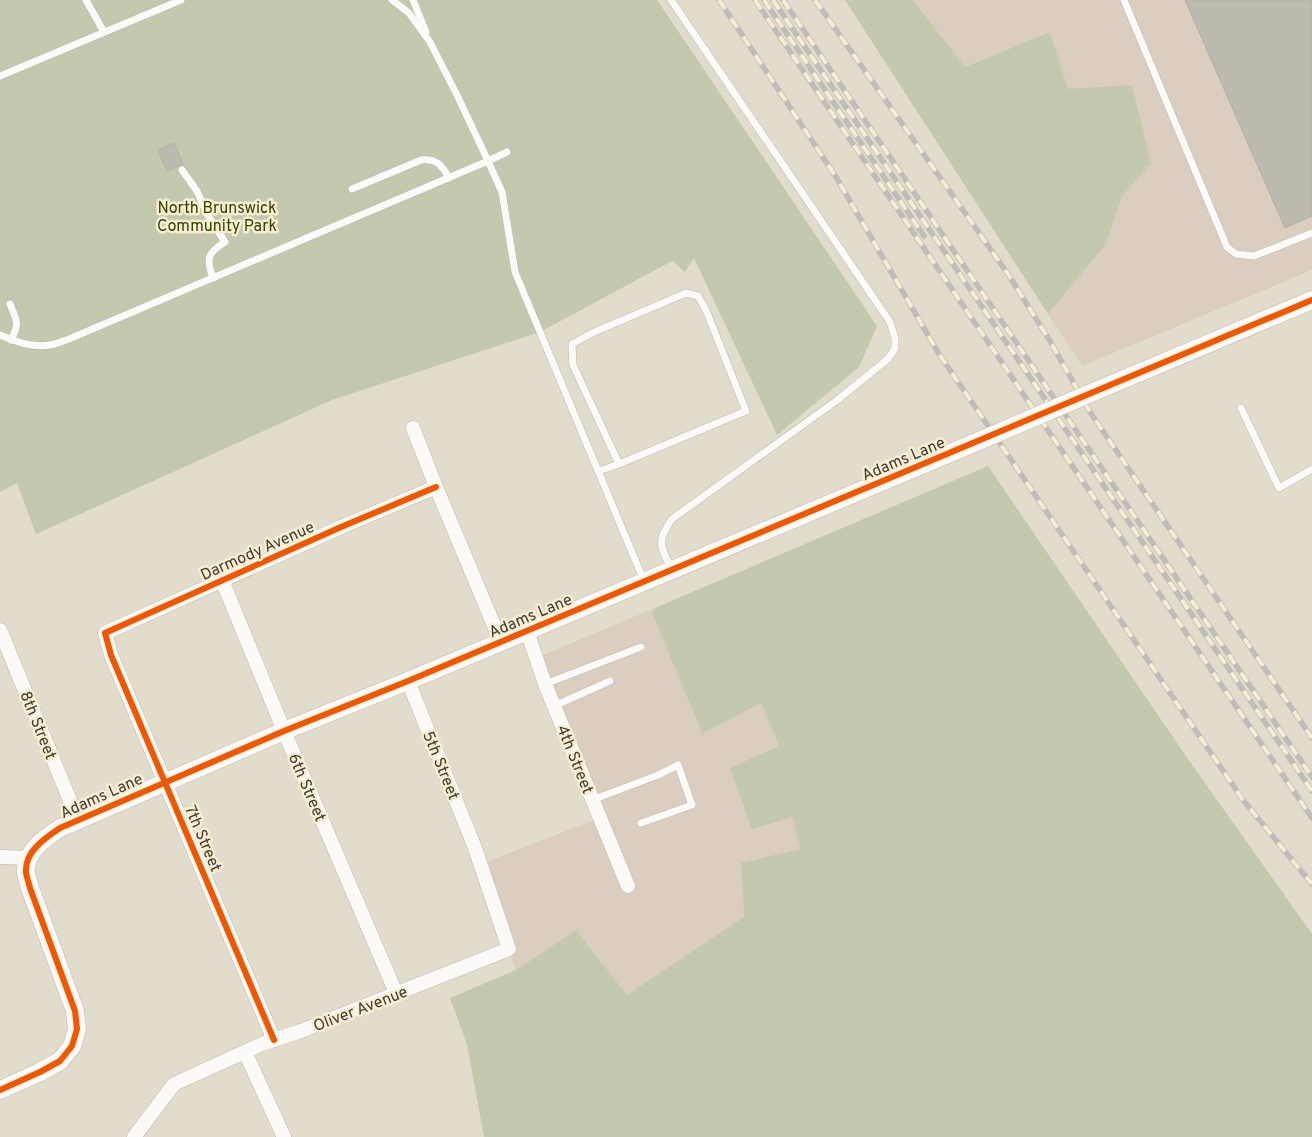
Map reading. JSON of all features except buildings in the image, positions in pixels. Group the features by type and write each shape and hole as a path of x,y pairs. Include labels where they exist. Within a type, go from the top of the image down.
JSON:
{"street":[{"name":"Adams Lane","path":"29,858 37,845 60,828 165,782 284,731 408,682 1312,300"},
{"path":"413,428 502,642"},
{"name":"Darmody Avenue","path":"109,648 105,633 436,487"},
{"name":"6th Street","path":"222,580 396,994"},
{"name":"8th Street","path":"0,630 78,820"},
{"name":"4th Street","path":"527,631 545,684 628,886"},
{"name":"7th Street","path":"109,648 274,1040"},
{"name":"5th Street","path":"408,682 475,848"},
{"name":"Oliver Avenue","path":"134,1137 174,1084 274,1040 509,949 475,848"},
{"path":"0,857 29,858 26,872 30,888 75,1011 77,1029 72,1046 60,1061 0,1090"},
{"path":"245,1052 284,1137"}],"lane":[{"path":"0,76 181,0"},
{"path":"392,0 409,14 430,42"},
{"path":"413,0 430,42 502,192 515,272 644,582"},
{"path":"671,0 890,322 895,338 895,348 888,359 836,401 672,520 664,531 661,542 662,552 672,569"},
{"path":"1124,0 1227,247 1236,254 1254,256 1312,233"},
{"path":"86,1 104,32"},
{"path":"0,335 11,340 37,346 51,345 69,339 507,152"},
{"path":"352,189 427,159 439,164 449,178"},
{"path":"182,170 197,191 207,214 225,242 212,251 209,257 208,263 213,278"},
{"path":"599,471 619,464 746,411 706,310 698,296 686,293 592,333 572,344 573,365 619,464"},
{"path":"10,304 17,328 11,340"},
{"path":"1241,408 1278,488 1312,469"},
{"path":"545,684 641,647"},
{"path":"554,706 610,681"},
{"path":"592,800 641,782 678,765 692,805 641,823"}],"path":[{"path":"424,0 494,145"},
{"path":"505,164 516,189 522,214 530,268 539,286 551,301 547,308 539,310"},
{"path":"0,420 32,421 86,450 103,456 126,455 142,451 187,415 275,393 344,355 358,349 370,348 388,342 418,326 436,323 463,337 472,339 492,335 525,317"},
{"path":"69,339 78,366"}],"shaded area":[{"path":"913,0 1312,0 1312,270 1082,366 1048,314 1106,244 1122,196 1151,164 1068,89 1050,32 965,67"},
{"path":"655,608 652,612 761,703 779,746 731,768 793,816 801,850 741,863 744,917 627,995 576,930 516,970 479,865 599,818 534,659"}],"green space":[{"name":"North Brunswick Community Park","path":"0,0 657,0 877,326 859,367 777,435 694,258 685,272 672,261 540,332 332,400 36,534 17,483 0,492"},
{"path":"845,0 913,0 965,67 1050,32 1068,89 1132,85 1151,164 1122,196 1106,244 1048,314"},
{"path":"988,466 1190,762 1312,934 1312,1137 484,1137 467,1044 450,998 516,970 576,930 627,995 744,917 741,863 801,849 792,817 752,829 730,768 779,746 761,703 702,733 652,612 655,608"}],"railway":[{"path":"719,0 836,177 939,354 1243,800 1312,884"},
{"path":"755,0 1312,818"},
{"path":"764,0 924,236"},
{"path":"773,0 1312,791"},
{"path":"783,0 1312,777"},
{"path":"815,0 1008,274 1050,341 1090,412 1312,738"}],"cycle path":[{"path":"0,1090 60,1061 72,1046 77,1029 75,1011 26,873 26,865 32,852 42,841 60,828 284,731 408,681 1312,300"},
{"path":"274,1040 111,655 105,633 341,527 436,487"}]}
